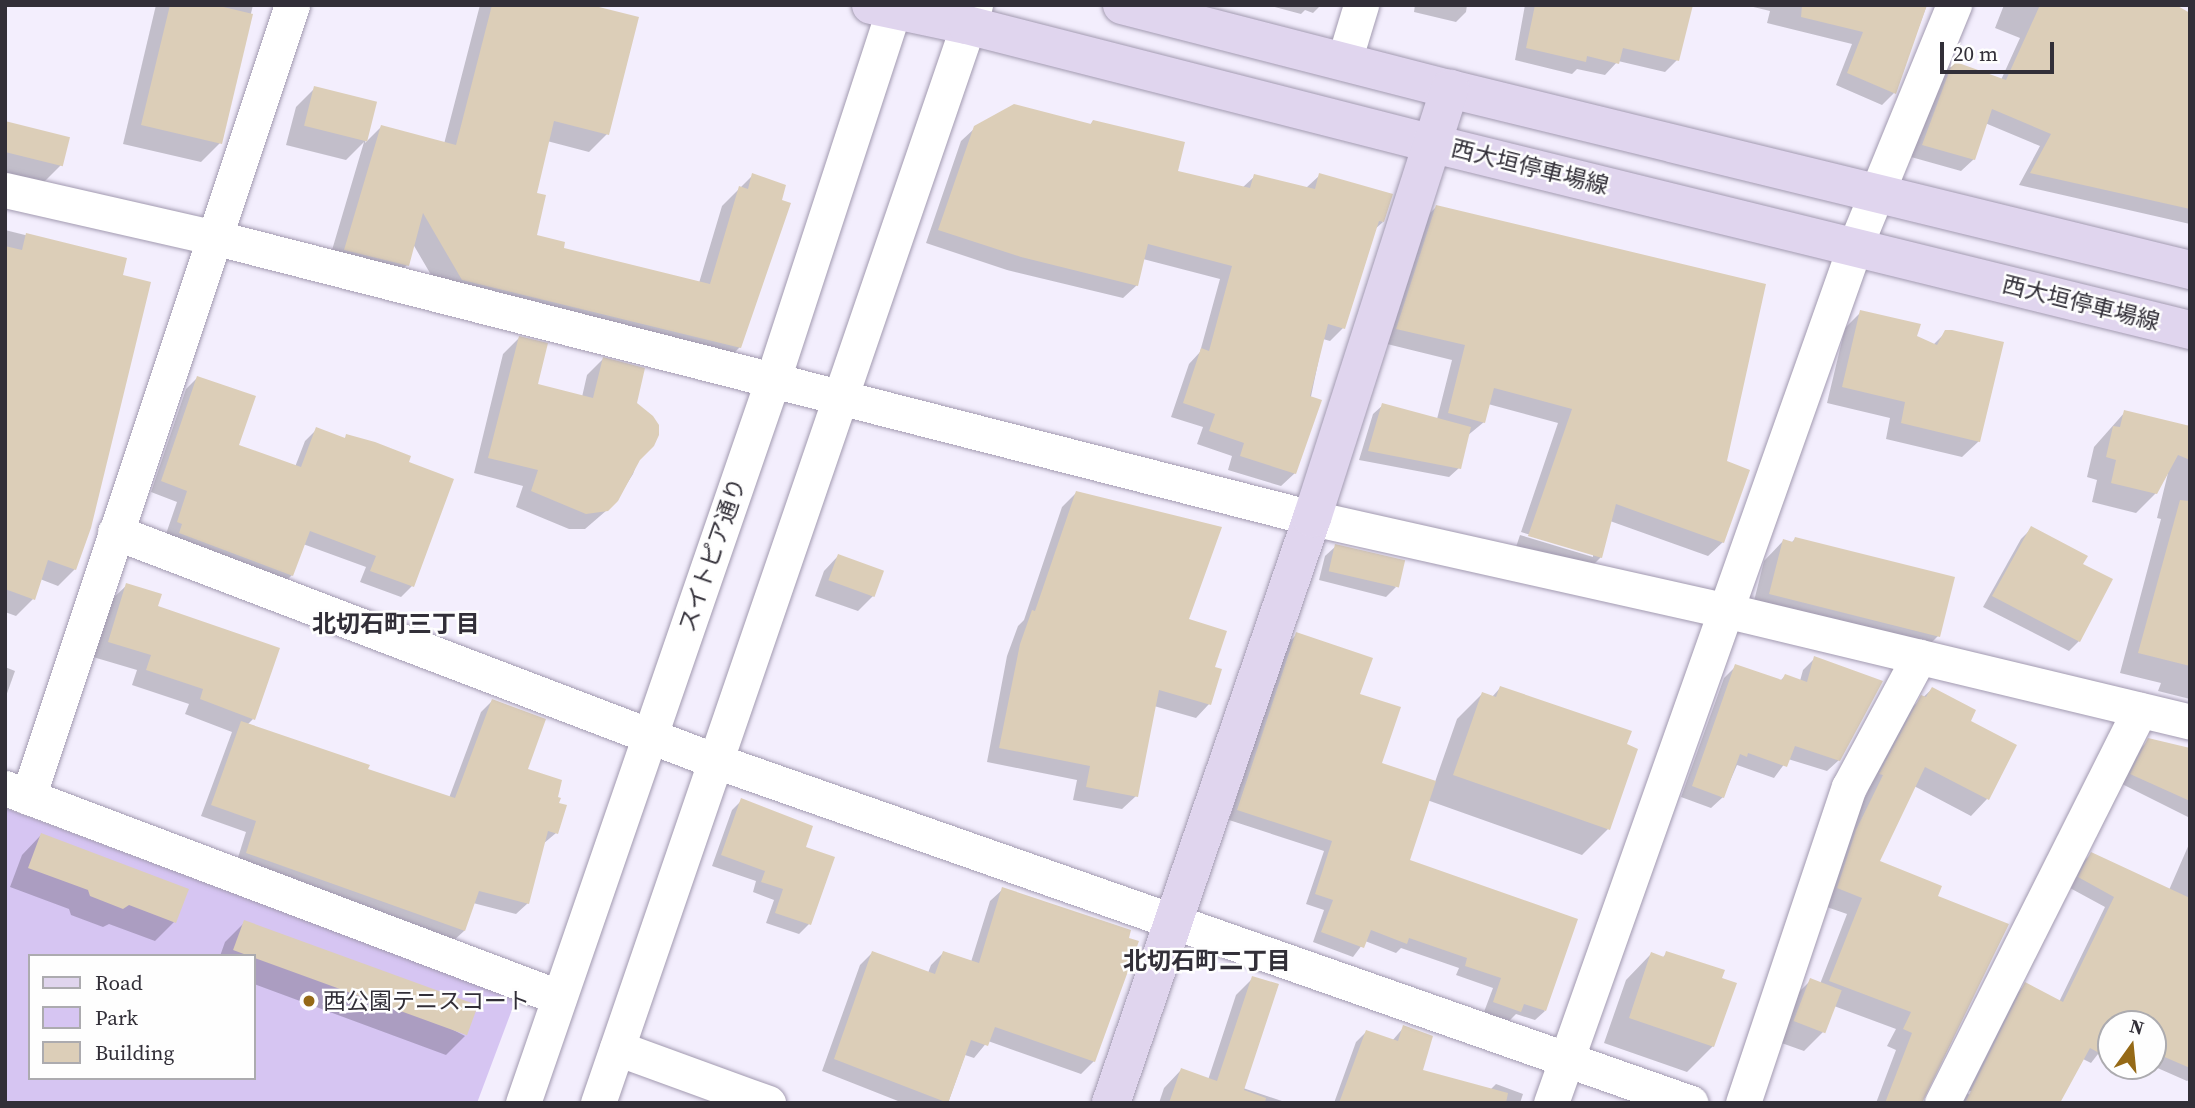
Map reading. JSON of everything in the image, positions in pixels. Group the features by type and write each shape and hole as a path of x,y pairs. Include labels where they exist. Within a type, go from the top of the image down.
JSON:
{"main road":[{"path":"1122,5 1450,89 2190,270"},
{"name":"西大垣停車場線","path":"887,7 971,15 1434,144 2190,330"},
{"path":"1111,1103 1312,518 1450,89"}],"street":[{"path":"292,5 217,238 115,532 17,792 558,997"},
{"path":"1345,61 1360,5"},
{"path":"1552,1103 1729,611 1856,247 1954,5"},
{"name":"スイトピア通り","path":"523,1103 773,379 887,7"},
{"path":"598,1103 713,760 971,15"},
{"path":"5,190 217,238 1312,518 1729,611 2190,722"},
{"path":"115,532 713,760 1691,1103"},
{"path":"1743,1103 1849,787 1919,657"},
{"path":"1942,1103 2140,710"},
{"path":"617,1048 768,1103"}],"green space":[{"path":"5,808 516,999 477,1103 5,1103"}],"building":[{"path":"170,5 215,5 253,14 222,144 141,125"},
{"path":"492,5 591,5 639,17 609,135 554,121 537,193 546,195 537,235 565,242 564,248 710,284 739,186 748,189 752,173 786,185 782,200 791,203 741,348 462,280 423,213 409,266 344,250 381,125 456,145"},
{"path":"1535,5 1693,5 1679,61 1623,48 1619,64 1587,56 1586,62 1526,48"},
{"path":"1802,5 1927,5 1896,94 1847,73 1863,32 1801,17"},
{"path":"2040,5 2176,5 2190,13 2190,209 2030,173 2051,134 1992,109 1975,160 1922,145 1953,61 2006,80"},
{"path":"314,86 377,102 367,142 304,126"},
{"path":"1014,104 1091,124 1093,120 1185,142 1178,171 1250,188 1254,174 1315,189 1319,173 1393,194 1384,222 1379,221 1345,329 1328,324 1310,396 1322,400 1296,474 1240,456 1244,443 1209,431 1215,414 1183,403 1201,348 1209,351 1232,266 1148,244 1138,286 1021,257 938,230 974,126"},
{"path":"5,121 70,137 63,166 5,152"},
{"path":"1436,205 1766,284 1727,461 1750,470 1724,543 1616,504 1602,558 1528,536 1572,409 1494,388 1485,423 1448,413 1465,345 1396,329"},
{"path":"26,233 127,258 123,275 151,282 91,528 76,570 48,560 35,600 5,589 5,246 22,250"},
{"path":"1860,310 1921,324 1917,336 1937,345 1945,330 2004,342 1980,442 1901,423 1905,402 1842,387"},
{"path":"519,336 548,343 538,384 593,398 603,357 645,368 637,403 653,416 659,425 659,435 654,446 640,460 618,501 608,511 586,514 531,491 538,470 488,458"},
{"path":"197,376 256,396 239,445 301,467 316,427 345,438 346,434 375,442 411,456 409,462 454,479 414,587 370,571 376,556 310,531 293,576 179,533 182,524 177,522 187,491 161,481"},
{"path":"1382,403 1471,427 1461,469 1368,451"},
{"path":"2124,410 2190,426 2190,460 2178,455 2157,494 2111,483 2116,460 2106,457 2113,426 2120,427"},
{"path":"1076,491 1222,527 1189,619 1227,631 1215,667 1222,669 1211,705 1159,690 1138,797 1086,787 1090,766 999,748 1020,644 1032,610 1035,611"},
{"path":"2180,500 2190,501 2190,666 2138,653"},
{"path":"2031,526 2088,556 2083,564 2113,579 2080,642 1992,596"},
{"path":"1795,537 1955,577 1940,637 1769,594 1783,539 1793,542"},
{"path":"1335,544 1405,560 1399,587 1329,571"},
{"path":"838,554 884,571 874,597 828,580"},
{"path":"126,583 162,594 158,606 280,648 255,720 200,699 203,689 146,670 151,655 108,642"},
{"path":"1296,632 1373,658 1360,694 1401,707 1382,763 1436,781 1410,860 1578,919 1546,1011 1524,1004 1521,1012 1493,1002 1501,978 1465,966 1467,958 1409,938 1407,944 1371,930 1364,948 1321,932 1333,900 1315,894 1332,841 1237,810"},
{"path":"1814,656 1883,681 1840,761 1795,746 1787,767 1748,753 1747,757 1740,754 1724,798 1692,786 1735,664 1782,680 1785,674 1807,682"},
{"path":"1500,686 1632,731 1627,744 1638,749 1610,830 1453,775 1482,692 1496,697"},
{"path":"1932,687 1976,710 1971,721 2017,745 1989,800 1925,767 1880,861 1942,886 1938,896 2009,924 1922,1103 1885,1103 1912,1033 1903,1029 1911,1012 1829,981 1862,898 1837,888 1856,830 1883,775 1879,774 1921,695 1926,697"},
{"path":"492,699 546,719 528,769 562,780 559,803 567,805 558,834 548,831 529,904 479,891 465,931 246,853 256,821 211,805 241,721 370,765 368,769 455,798"},
{"path":"2148,738 2190,748 2190,801 2130,774"},
{"path":"741,798 813,826 806,847 835,857 811,925 775,913 783,889 761,882 765,871 721,855"},
{"path":"41,833 189,889 176,923 129,905 123,909 90,896 88,890 28,868"},
{"path":"2091,852 2190,898 2190,1068 2167,1058 2167,1010 2097,1010 2097,1052 2090,1048 2060,1103 1965,1103 2025,982 2063,1002 2114,897 2078,877"},
{"path":"1002,887 1131,930 1129,938 1139,941 1095,1062 995,1027 988,1046 971,1040 948,1103 834,1059 872,951 935,974 943,951 979,963"},
{"path":"244,920 478,1005 467,1035 256,958 256,954 233,950"},
{"path":"1666,951 1725,970 1722,978 1737,983 1714,1047 1629,1018 1651,952 1664,957"},
{"path":"1252,976 1279,984 1244,1090 1266,1098 1265,1103 1169,1103 1181,1068 1217,1081"},
{"path":"1810,978 1842,990 1825,1033 1794,1021"},
{"path":"1403,1025 1433,1036 1423,1070 1508,1093 1506,1103 1339,1103 1366,1030 1398,1041"}],"place":[{"name":"西公園テニスコート","path":"309,1001"}],"district":[{"name":"北切石町三丁目","path":"396,624"},
{"name":"北切石町二丁目","path":"1207,961"}]}
